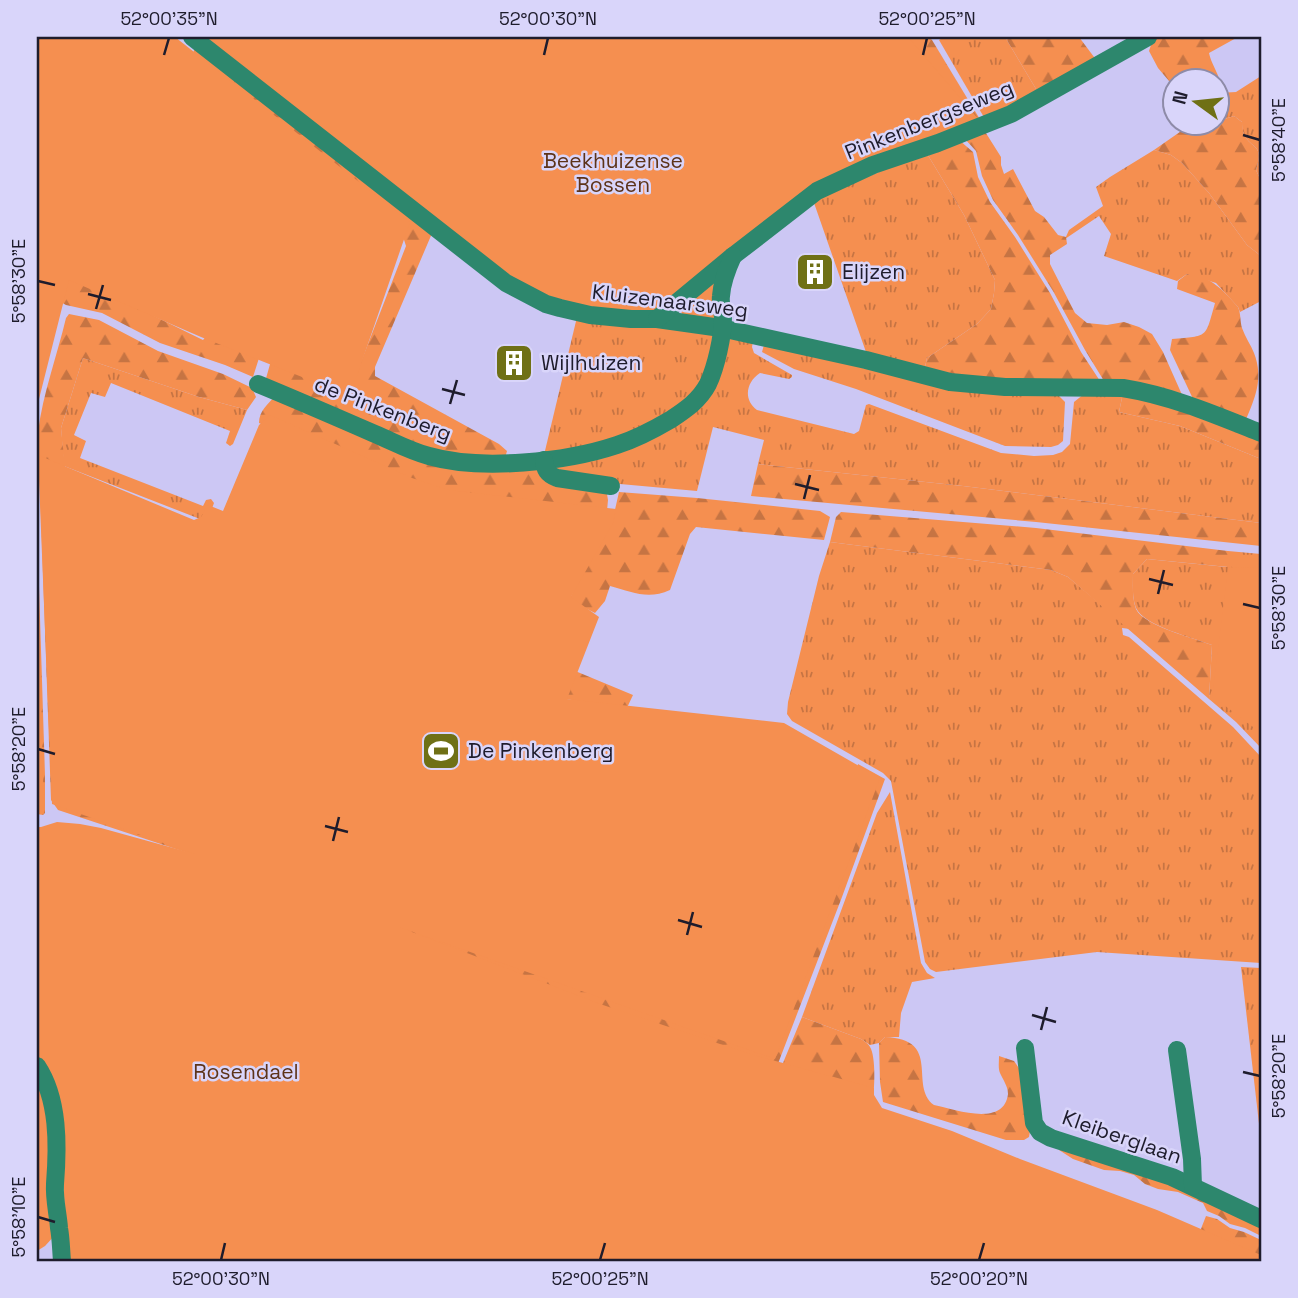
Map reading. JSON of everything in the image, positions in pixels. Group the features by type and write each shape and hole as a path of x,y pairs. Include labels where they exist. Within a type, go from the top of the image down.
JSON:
{"street":[{"name":"Kluizenaarsweg","path":"192,37 506,282 546,304 599,316 657,319 721,328 866,360 950,382 980,386 1138,390 1193,405 1261,433"},
{"name":"Pinkenbergseweg","path":"657,319 817,191 873,165 1012,114 1148,37"},
{"path":"721,328 723,319 720,300 724,276 733,256"},
{"name":"de Pinkenberg","path":"258,384 428,456 461,462 544,460 593,452 619,444 647,433 687,410 698,400 708,384 715,365 721,328"},
{"path":"544,460 545,470 556,478 611,486"},
{"name":"Kleiberglaan","path":"1025,1048 1034,1123 1040,1132 1051,1138 1172,1177 1261,1219"},
{"name":"Kleiberglaan","path":"1177,1050 1192,1159 1193,1186"},
{"path":"37,1066 54,1111 57,1176 55,1184 62,1261"}],"green space":[{"path":"37,37 175,37 410,222 350,396 201,337 69,280 37,407"},
{"name":"Beekhuizense Bossen","path":"199,37 908,37 980,121 872,161 675,299 650,313 590,308 528,290"},
{"path":"883,37 928,37 932,40 981,121 956,131"},
{"path":"944,37 1005,37 1039,94 985,119 939,40"},
{"path":"1005,37 1079,37 1097,61 1039,94"},
{"path":"1238,37 1209,53 1214,66 1162,66 1162,73 1149,51 1153,39"},
{"path":"196,45 433,231 375,367 375,376 499,444 507,451 505,458 430,453 265,382 272,357 354,380 406,246 400,227 193,53"},
{"path":"1261,76 1261,181 1256,170 1258,151 1244,134 1242,122 1232,117 1232,92"},
{"path":"1232,117 1242,122 1244,134 1259,155 1256,170 1261,181 1261,256 1247,245 1209,193 1182,163 1171,155 1154,150 1174,136 1232,136"},
{"path":"984,130 1001,157 1004,174 1013,169 1035,211 1044,217 1058,235 1066,237 1067,244 1050,255 1050,264 1075,313 1087,323 1107,325 1124,322 1152,334 1183,397 1104,381 1053,291 993,200 982,176 976,151 964,138"},
{"path":"959,140 973,152 978,177 990,202 1050,293 1081,352 1100,381 1030,382 924,371 927,358 977,324 991,309 994,293 995,280 964,215 926,152"},
{"path":"1154,150 1171,155 1182,163 1209,193 1247,245 1261,256 1261,301 1240,312 1216,283 1187,274 1177,281 1104,256 1111,234 1099,216 1065,239 1069,230 1103,206 1096,187"},
{"path":"926,152 964,215 995,280 991,309 977,324 927,358 924,371 867,355 813,200"},
{"path":"42,261 203,340 212,329 260,355 253,377 160,343 102,313 66,305 37,289"},
{"path":"719,272 718,319 682,315 681,309"},
{"path":"1187,274 1210,281 1222,290 1240,312 1242,328 1254,353 1258,371 1255,396 1245,422 1194,401 1170,350 1172,339 1204,333 1215,303 1177,289 1178,281"},
{"name":"De Pinkenberg","path":"69,314 99,320 158,351 223,374 252,388 256,397 247,410 199,397 83,358 61,428 73,545 182,604 856,773 858,764 885,779 774,1074 194,855 58,810 51,800 38,432 47,389"},
{"path":"577,317 712,333 716,342 695,396 618,440 544,455"},
{"path":"726,337 753,341 754,353 792,375 789,379 760,373 755,377 749,386 748,396 757,410 854,434 859,431 866,405 869,404 1001,453 1053,455 1062,452 1070,444 1074,402 1084,394 1123,393 1119,412 1180,426 1261,459 1261,523 758,464 764,440 713,427 697,491 620,484 557,474 550,463 688,414"},
{"path":"765,341 1057,394 1065,402 1063,441 1051,447 1005,446 856,389 794,369 762,352"},
{"path":"83,358 199,397 247,410 230,446 226,443 230,431 111,383 105,397 91,393 74,435 86,441 80,458 203,506 206,500 211,499 214,503 210,514 200,519 64,466 61,428"},
{"path":"1123,393 1261,438 1261,459 1180,426 1119,412"},
{"path":"275,396 427,461 539,465 607,494 607,511 395,484 259,423 262,411"},
{"name":"Rosendael","path":"270,415 412,478 449,490 616,509 613,523 571,597 599,617 567,699 784,723 880,778 775,1059 399,927 603,1005 750,1054 874,1088 874,1095 882,1108 952,1131 1157,1210 1261,1255 1261,1261 67,1261 60,1109 37,1058 37,827 57,822 80,824 195,854 52,804 38,455 194,520 201,517 208,505 223,511 259,425"},
{"path":"758,464 1261,523 1261,546 751,496"},
{"path":"619,492 820,511 830,517 824,540 696,527 690,534 670,590 647,595 610,586 605,601 595,613 570,598 614,514"},
{"path":"841,512 1036,528 1228,551 1228,567 1147,559 1133,574 1134,601 1141,615 1159,626 1212,645 1209,699 1068,577 1051,570 830,542 836,517"},
{"path":"37,523 45,775 43,815 37,814"},
{"path":"830,542 1051,570 1068,577 1130,629 1122,628 1123,635 1129,637 1233,727 1261,757 1261,963 1097,952 936,972 930,969 925,962 891,781 883,773 792,721 787,714 819,576"},
{"path":"1228,551 1261,554 1261,748 1209,699 1212,645 1170,631 1149,620 1136,608 1134,600 1133,574 1147,559 1227,567"},
{"path":"37,560 44,814 37,813"},
{"path":"1228,567 1261,568 1261,733 1212,696"},
{"path":"568,668 633,695 625,712 567,699 552,752"},
{"path":"890,792 921,963 927,973 935,978 912,982 901,1013 899,1037 885,1037 879,1043 870,1045 861,1039 802,1017 877,813"},
{"path":"1241,967 1261,968 1261,1141"},
{"path":"802,1017 861,1039 869,1045 874,1066 872,1102 778,1075"},
{"path":"885,1037 903,1040 919,1054 924,1087 927,1097 934,1105 965,1112 977,1114 998,1111 1008,1094 999,1071 999,1056 1014,1061 1023,1074 1029,1137 1024,1140 1006,1140 883,1102 879,1043"},
{"path":"37,1075 47,1099 56,1234 37,1251"},
{"path":"1058,1147 1172,1183 1261,1224 1261,1236 1230,1224 1207,1211 1203,1203 1178,1192 1158,1189 1145,1184 1134,1175 1104,1170 1073,1159"},
{"path":"1206,1216 1261,1240 1261,1261 1186,1261"}],"place":[{"name":"Elijzen","path":"815,272"},
{"name":"Wijlhuizen","path":"514,363"},
{"name":"De Pinkenberg","path":"441,751"}]}
